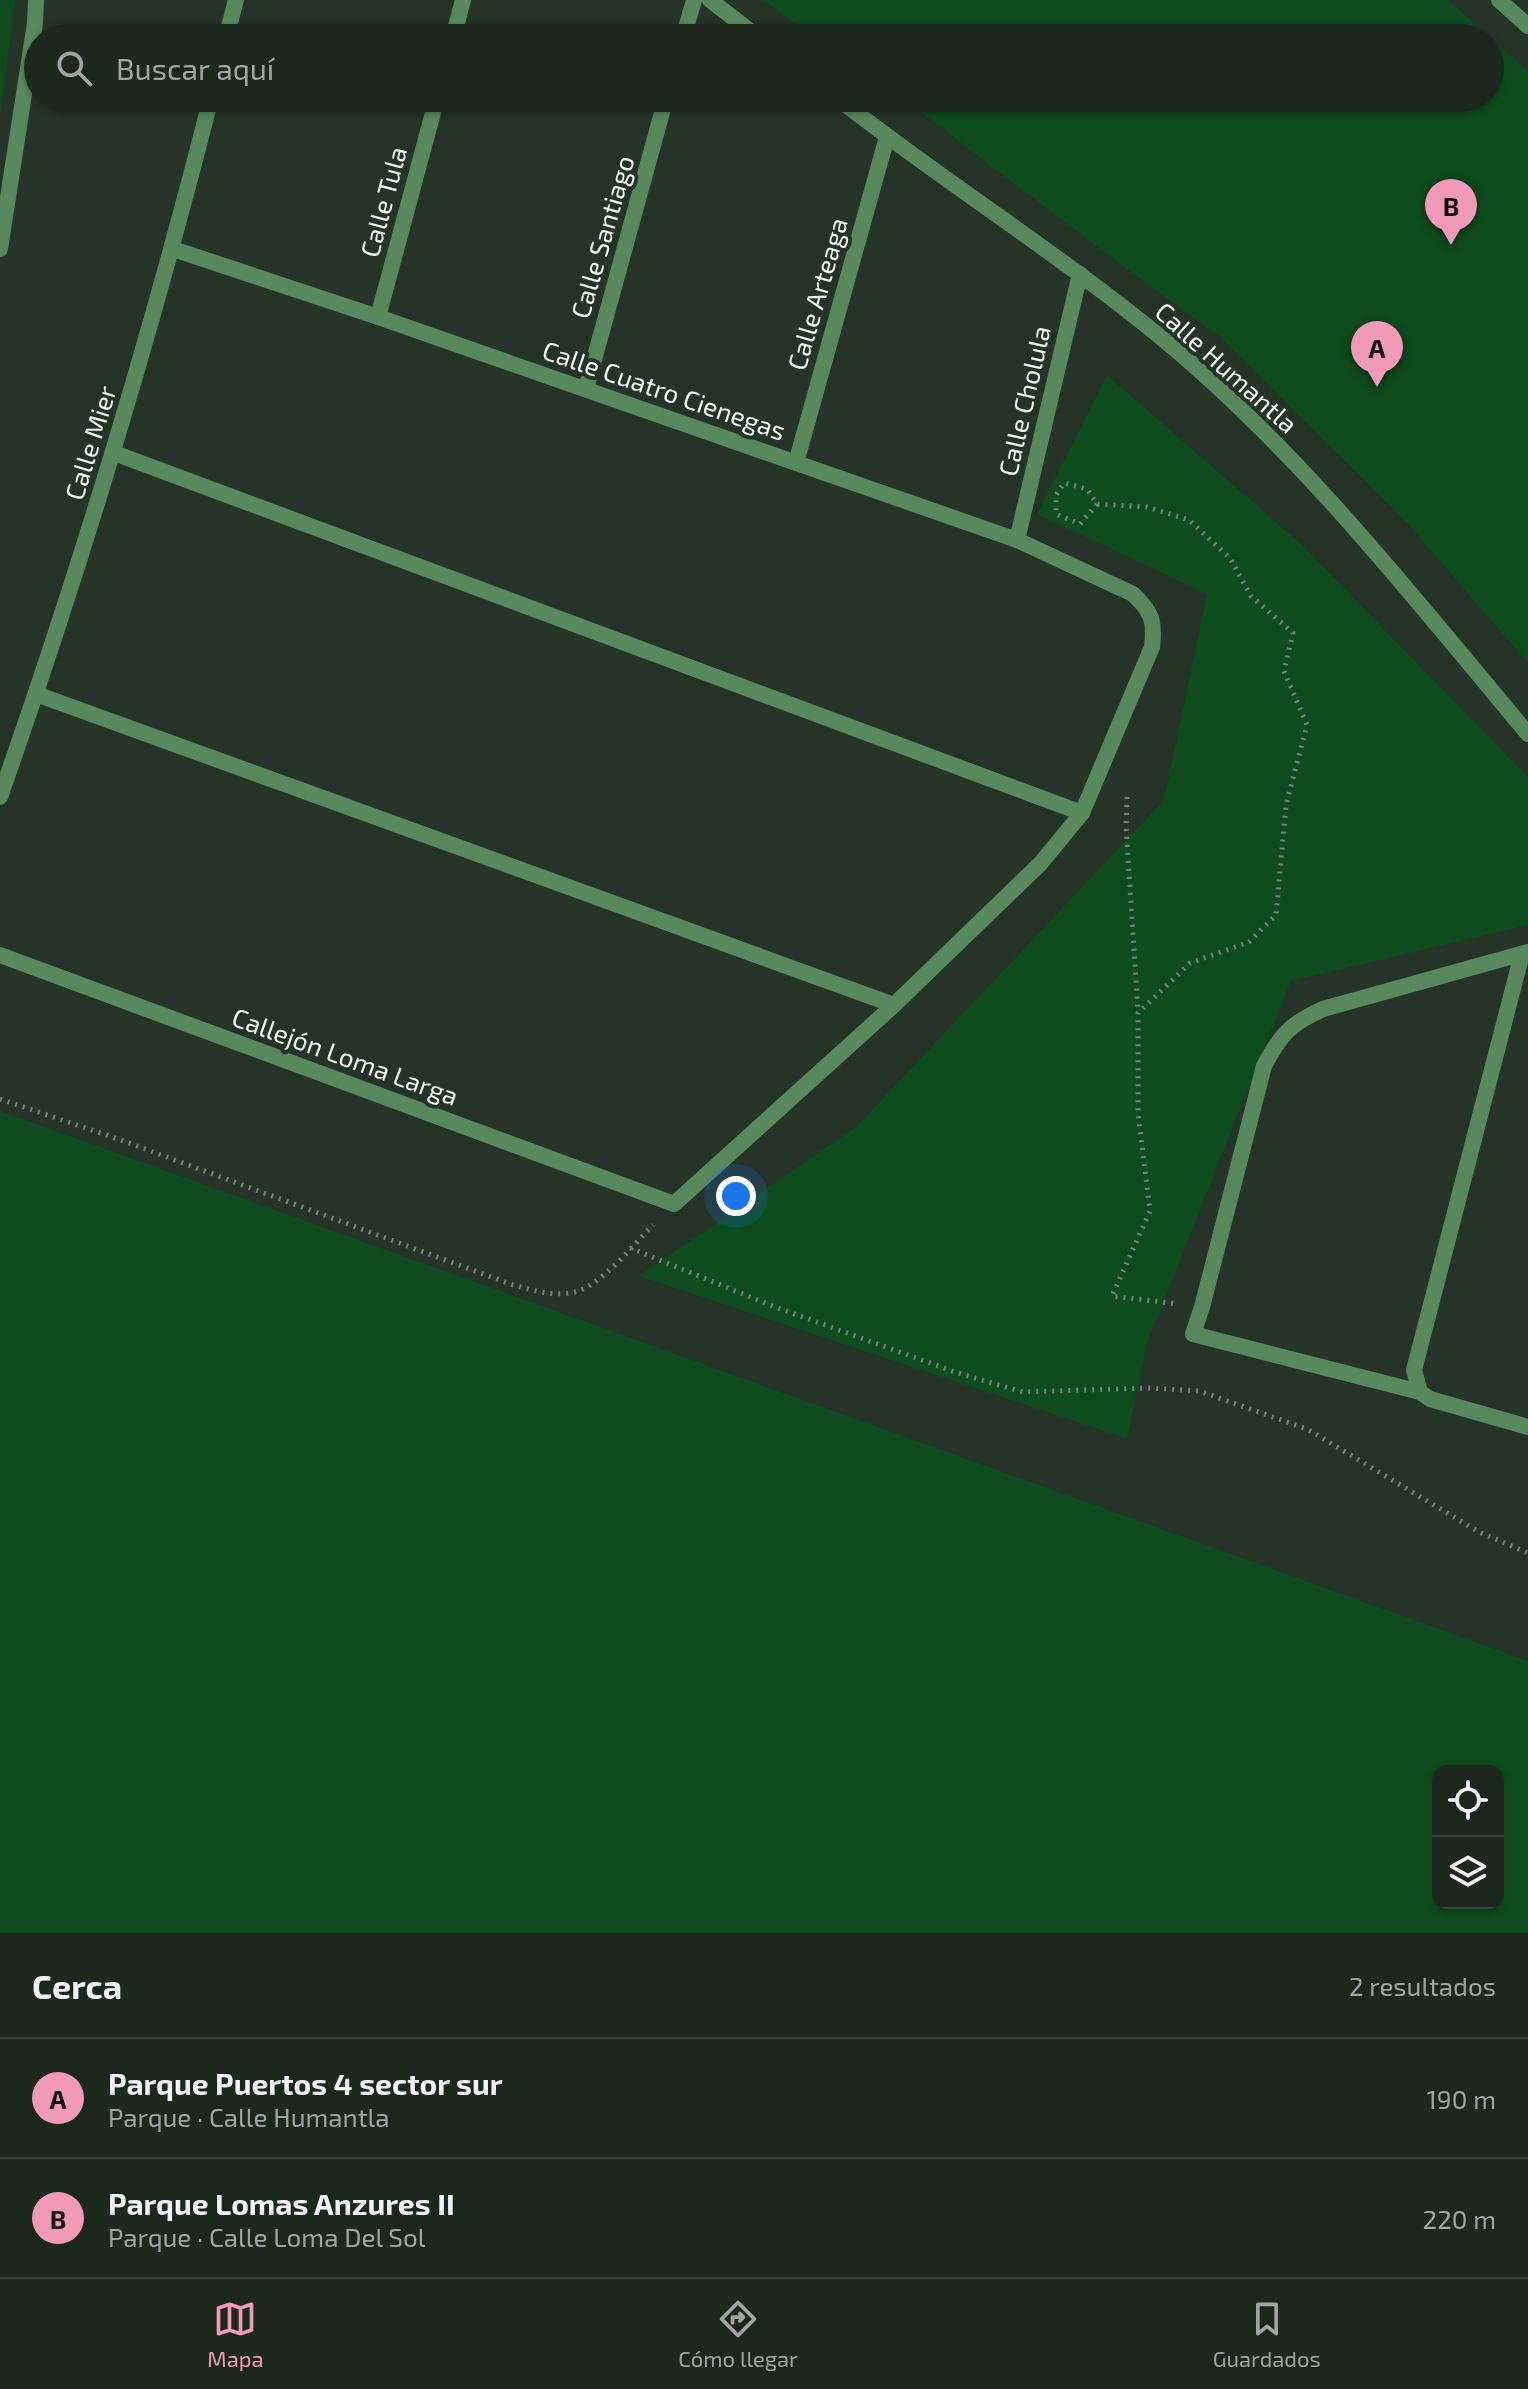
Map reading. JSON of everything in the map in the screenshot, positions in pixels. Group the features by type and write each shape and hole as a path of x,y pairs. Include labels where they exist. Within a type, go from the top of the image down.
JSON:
{"street":[{"path":"35,24 36,0"},
{"path":"230,24 236,0"},
{"path":"457,24 463,0"},
{"path":"687,24 694,0"},
{"path":"710,0 741,24"},
{"path":"1499,0 1528,26"},
{"path":"0,249 24,94"},
{"name":"Calle Mier","path":"0,797 114,453 173,249 207,112"},
{"name":"Calle Tula","path":"378,317 433,112"},
{"name":"Calle Santiago","path":"586,389 662,112"},
{"name":"Calle Humantla","path":"855,112 1080,274 1165,341 1264,433 1354,525 1528,734"},
{"name":"Calle Arteaga","path":"796,463 887,137"},
{"name":"Calle Cuatro Cienegas","path":"173,249 378,317 1017,540 1133,594 1148,609 1154,628 1152,647 1082,813"},
{"name":"Calle Cholula","path":"1017,540 1080,274"},
{"path":"114,453 1082,813 1040,864 894,1005 674,1204"},
{"path":"36,694 894,1005"},
{"path":"1525,953 1323,1009 1297,1021 1278,1041 1264,1066 1193,1334 1420,1392 1430,1399 1528,1427"},
{"path":"1420,1392 1414,1370 1525,953"},
{"name":"Callejón Loma Larga","path":"0,955 674,1204"}],"path":[{"path":"1064,483 1087,489 1097,504 1080,524 1056,514 1056,495 1064,483"},
{"path":"1097,504 1147,507 1189,520 1230,558 1251,596 1293,633 1284,671 1307,725 1286,805 1276,915 1249,942 1190,963 1138,1013"},
{"path":"1127,797 1126,827 1138,1013 1138,1113 1150,1211 1112,1296 1202,1307"},
{"path":"0,1099 118,1139 435,1257 543,1293 572,1293 591,1285 674,1204"},
{"path":"630,1248 775,1307 958,1373 1023,1392 1148,1388 1199,1391 1307,1429 1479,1532 1528,1553"}],"green space":[{"path":"0,0 15,0 0,116"},
{"path":"763,0 1448,0 1475,24 796,24"},
{"path":"1504,50 1528,71 1528,663 1406,522 1220,337 920,112 1504,112"},
{"path":"1107,375 1301,544 1528,777 1528,925 1291,981 1147,1343 1127,1439 639,1276 856,1127 1164,800 1207,594 1037,514"},
{"path":"0,1111 1528,1661 1528,1933 0,1933"}],"place":[{"name":"Parque Lomas Anzures II","path":"1451,245"},
{"name":"Parque Puertos 4 sector sur","path":"1377,387"}]}
